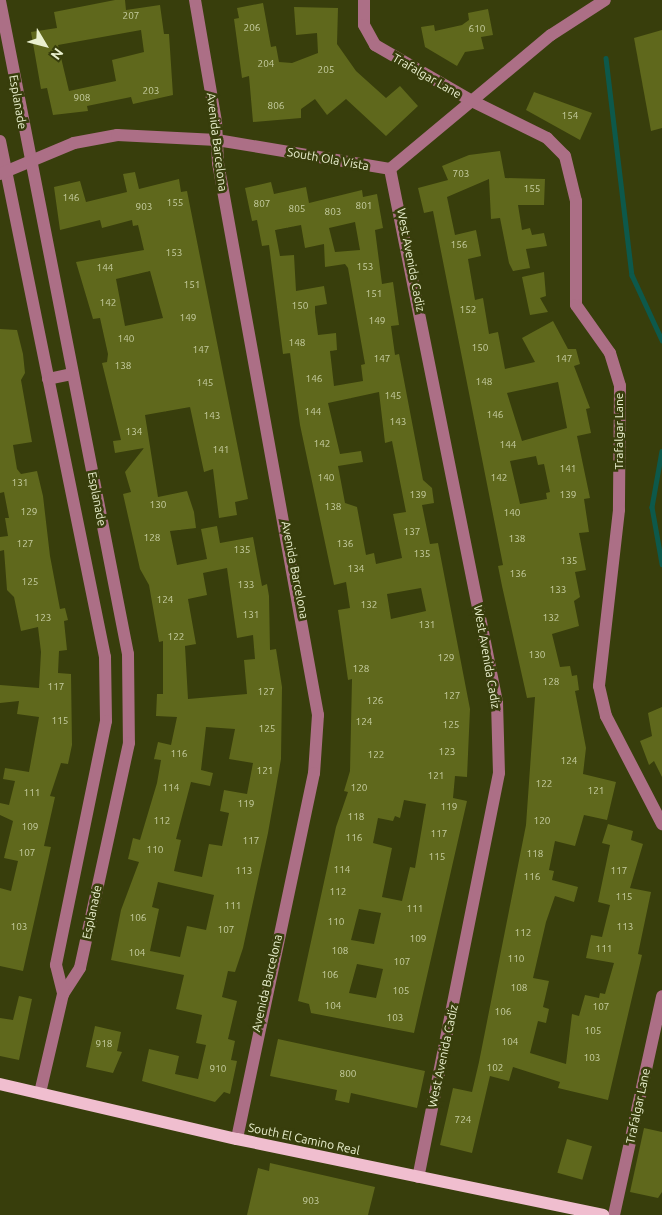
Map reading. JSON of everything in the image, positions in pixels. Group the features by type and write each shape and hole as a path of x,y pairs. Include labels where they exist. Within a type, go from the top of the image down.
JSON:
{"main road":[{"name":"South El Camino Real","path":"0,1084 237,1139 603,1215"}],"street":[{"name":"Avenida Barcelona","path":"195,0 217,140 318,715 314,773 237,1139"},
{"name":"Trafalgar Lane","path":"364,0 364,24 375,45 472,101 547,138 565,156 572,177 576,305 610,353 620,386 619,510 599,686 606,716 662,824"},
{"path":"390,169 578,14 605,0"},
{"name":"Esplanade","path":"0,1 28,161 128,654 129,743 80,968 63,994 40,1093"},
{"name":"South Ola Vista","path":"3,173 74,143 117,136 217,140 390,169"},
{"name":"Esplanade","path":"0,141 3,173 48,379 105,657 106,721 56,964 63,994"},
{"name":"West Avenida Cadiz","path":"390,169 497,702 499,773 418,1177"},
{"path":"48,379 72,374"},
{"path":"105,657 128,654"},
{"name":"Trafalgar Lane","path":"614,1215 662,996"}],"building":[{"path":"115,0 125,0 126,10 160,5 164,34 169,34 173,95 133,104 131,97 87,106 88,111 53,115 47,88 41,89 31,32 57,28 54,12","holes":["141,30 144,52 112,60 116,81 69,91 58,45"]},
{"path":"263,3 271,47 276,46 279,62 292,63 318,53 317,33 296,35 294,7 338,8 337,44 356,71 386,98 400,86 418,106 386,136 346,99 327,115 315,99 301,109 301,118 253,122 249,76 242,78 234,19 239,18 237,8"},
{"path":"488,9 493,35 481,37 484,49 465,52 457,66 425,47 421,27 434,25 435,31 462,25 469,20 468,13"},
{"path":"662,30 662,128 651,131 634,38"},
{"path":"534,92 592,113 580,140 526,110"},
{"path":"500,151 505,178 545,179 544,205 518,205 522,230 530,228 532,235 544,233 547,246 526,249 530,268 513,271 509,263 500,218 491,219 489,179 447,197 455,235 476,230 481,256 468,259 475,300 483,298 489,334 498,332 505,369 535,362 522,338 553,321 568,349 576,349 580,364 574,366 590,408 586,409 591,433 577,436 590,498 584,499 589,532 579,533 586,570 575,572 580,597 574,601 579,626 552,634 560,667 570,666 572,676 577,675 579,690 575,691 586,748 583,774 616,782 607,820 584,815 575,846 555,841 549,870 554,871 552,880 578,887 574,902 555,896 546,922 533,978 549,981 543,1007 549,1009 546,1023 538,1021 530,1053 566,1064 572,1014 579,1016 585,995 599,998 600,993 605,994 614,963 586,958 591,935 602,937 610,905 598,902 610,845 602,843 608,824 633,831 631,840 643,844 630,888 651,892 638,954 642,955 608,1100 558,1088 560,1082 513,1067 509,1081 490,1076 472,1153 440,1145 453,1088 472,1092 479,1062 526,825 535,697 527,698 502,586 498,566 503,565 433,211 424,213 418,188 448,180 442,166 469,155","holes":["558,382 567,428 522,441 507,393","536,456 538,465 544,464 550,492 546,493 547,499 520,504 510,461"]},
{"path":"135,172 139,189 179,179 181,192 187,191 248,499 235,502 237,515 219,518 213,469 204,472 190,407 145,415 158,497 187,491 194,512 196,528 170,531 177,565 207,559 201,529 217,526 220,543 253,537 262,586 267,584 270,650 276,649 282,687 281,759 268,833 243,948 235,972 228,971 222,997 237,1001 228,1039 235,1041 231,1060 237,1061 230,1094 224,1092 215,1102 142,1081 149,1049 179,1056 175,1074 198,1079 206,1045 196,1043 202,1015 176,1009 184,975 111,960 121,910 139,862 128,859 133,838 140,840 157,783 161,760 154,759 158,742 171,745 177,717 156,716 157,694 163,694 163,641 159,642 149,585 140,569 123,494 131,492 125,472 144,448 115,453 113,441 121,440 102,363 107,362 108,354 100,318 93,319 76,262 144,250 138,225 133,226 132,220 102,228 100,220 60,230 54,187 80,181 86,202 127,192 123,174","holes":["150,271 163,318 125,326 116,279","227,568 237,638 253,635 255,659 244,660 247,694 188,699 185,646 196,644 188,599 207,595 203,573","206,727 235,729 229,759 253,763 247,794 224,790 220,811 229,813 222,846 209,844 202,877 174,871 181,840 176,839 191,782 210,786 213,773 201,770","158,882 214,895 206,930 187,926 180,957 150,951 159,909 152,907"]},
{"path":"271,182 274,194 306,187 309,203 362,190 363,197 377,194 383,228 375,230 382,284 393,282 399,325 391,326 395,355 399,354 423,480 432,488 434,503 422,505 430,544 438,543 470,709 467,777 455,776 453,798 467,801 414,1033 311,1013 309,1004 298,1001 336,827 348,792 344,791 350,771 352,679 348,680 338,610 350,608 346,582 334,585 300,425 290,353 283,354 269,245 262,246 257,220 252,221 245,188","holes":["355,222 360,250 335,252 329,228","301,225 305,248 324,244 325,267 345,264 348,268 365,364 361,365 363,381 334,386 330,351 337,350 336,333 318,335 315,312 315,306 327,304 324,286 296,291 294,255 280,256 275,230","379,392 385,443 392,441 406,512 393,514 402,558 376,564 374,553 366,555 357,507 345,503 338,466 363,462 361,451 340,454 328,403","421,588 426,611 391,619 387,594","404,800 426,804 415,868 410,867 402,901 382,897 392,848 373,843 378,818 393,821 395,816 400,818","359,909 381,913 374,944 351,940","357,964 383,969 376,998 349,993"]},
{"path":"544,272 546,296 540,298 548,312 530,315 522,277"},
{"path":"0,329 17,330 23,354 25,373 21,380 32,442 13,445 17,469 21,474 37,471 43,496 50,556 60,609 65,608 68,620 64,621 67,650 59,651 58,673 71,674 72,745 68,764 61,763 50,796 55,797 44,846 51,847 23,971 0,966 0,888 11,891 18,861 4,858 13,821 0,815 0,803 9,805 15,781 3,779 5,768 29,772 39,717 17,714 19,701 0,703 0,685 39,688 41,652 38,627 21,631 14,597 7,590 4,550 0,551 0,537 8,536 5,518 9,518 4,492 0,493"},
{"path":"662,707 662,777 654,761 649,765 640,741 652,736 648,713"},
{"path":"19,996 32,999 19,1060 0,1056 0,1018 13,1020"},
{"path":"95,1026 121,1032 117,1051 122,1052 113,1073 86,1067"},
{"path":"278,1039 425,1071 417,1108 351,1093 349,1103 335,1100 337,1090 270,1076"},
{"path":"644,1128 662,1132 662,1192 658,1198 630,1192"},
{"path":"567,1139 592,1146 582,1180 557,1173"},
{"path":"270,1163 375,1187 368,1215 247,1215 258,1168 269,1171"}],"waterway":[{"path":"606,58 632,275 662,340"},
{"path":"662,451 652,507 662,564"}]}
